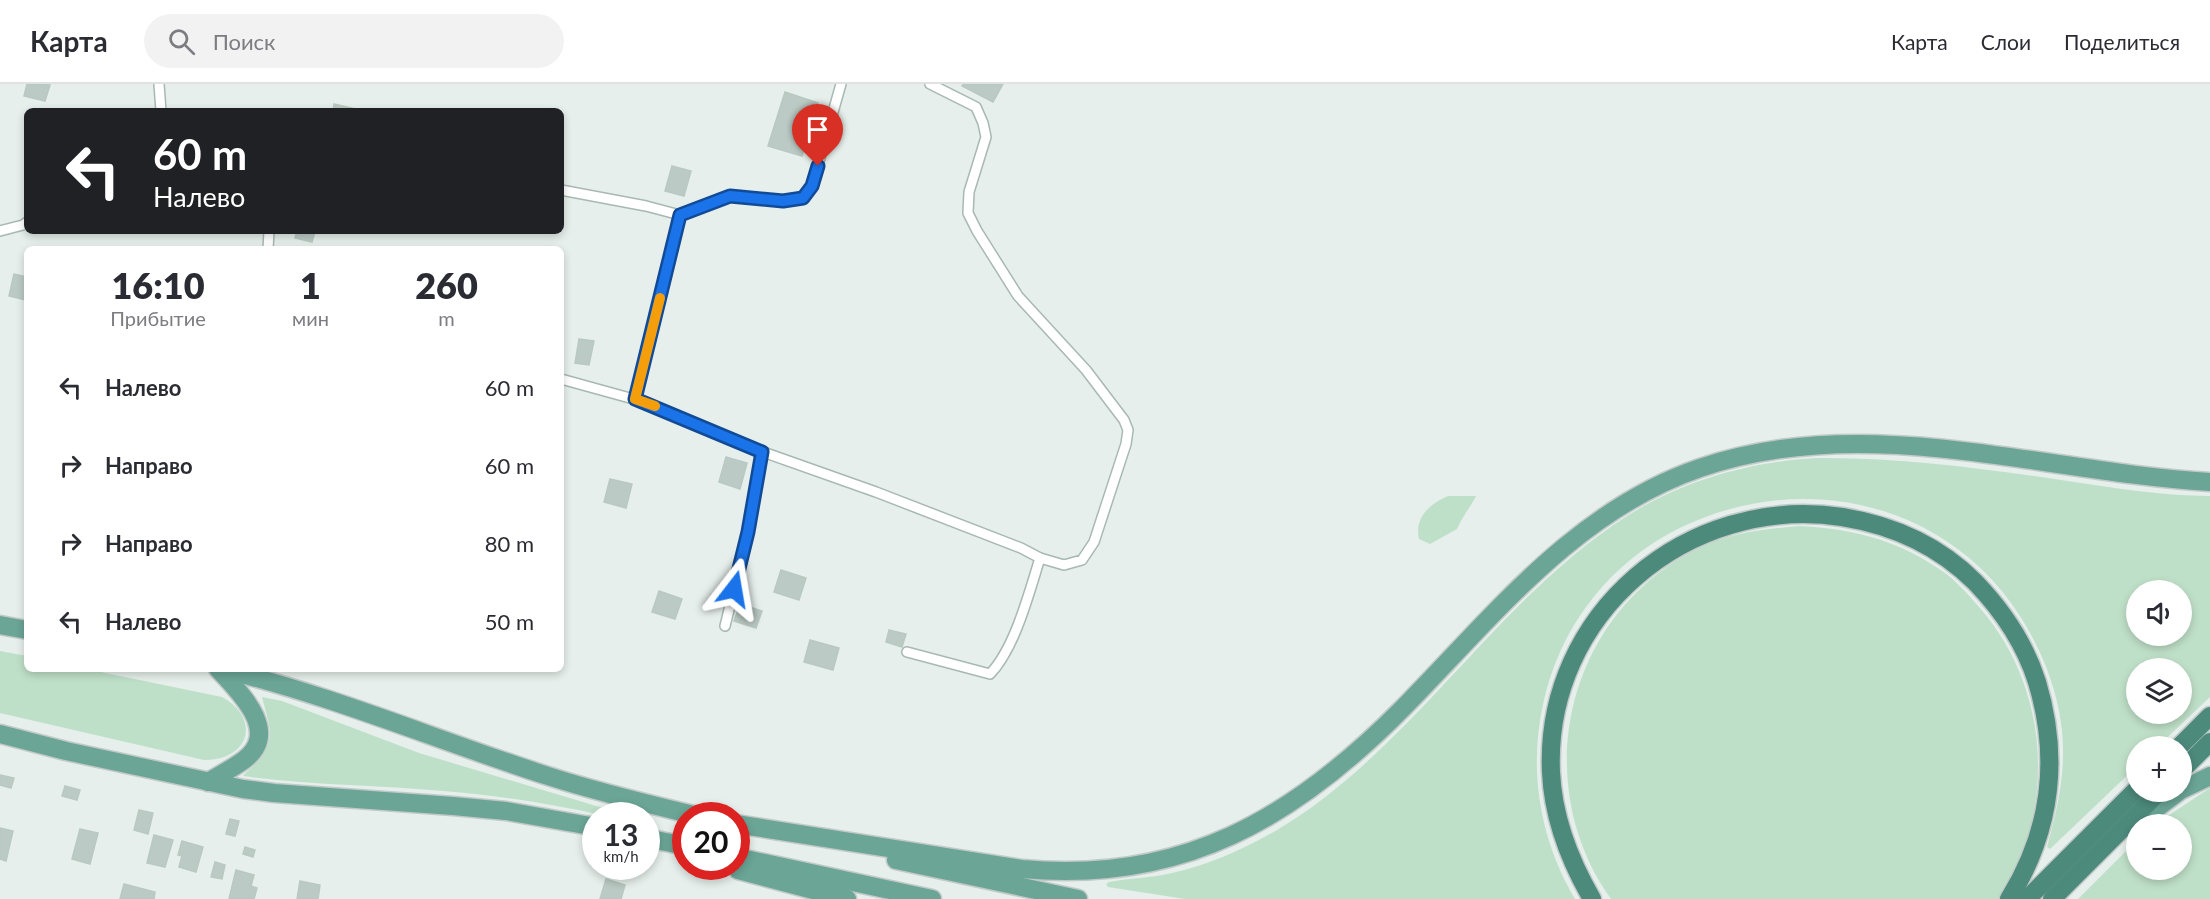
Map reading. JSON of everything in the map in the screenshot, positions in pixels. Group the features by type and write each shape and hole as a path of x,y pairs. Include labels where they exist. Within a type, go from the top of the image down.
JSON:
{"highway":[{"path":"1592,899 1566,845 1554,797 1551,772 1552,746 1560,700 1575,656 1585,638 1607,606 1628,583 1652,563 1684,543 1733,524 1758,518 1809,514 1876,525 1895,531 1935,550 1954,562 1984,592 2018,637 2041,695 2050,737 2050,759 2048,792 2039,832 2022,876 2009,899"},
{"path":"2190,736 2210,716"},
{"path":"2192,760 2210,742"},
{"path":"2027,899 2126,800"},
{"path":"2052,899 2149,802"}],"main road":[{"path":"750,826 1022,869 1055,872 1091,872 1127,868 1168,859 1233,836 1290,803 1326,778 1401,710 1478,628 1554,555 1585,529 1622,504 1657,485 1730,458 1805,446 1845,444 1946,449 2144,477 2210,482"},
{"path":"0,625 24,629"},
{"path":"208,782 249,754 255,746 258,730 249,703 223,672"},
{"path":"232,672 297,689 547,776 672,810"},
{"path":"0,734 208,782 274,794 506,811 582,825"},
{"path":"2192,785 2210,776"},
{"path":"2058,899 2124,834 2166,802"},
{"path":"750,827 1078,899"},
{"path":"750,860 932,899"},
{"path":"750,872 847,899"}],"lane":[{"path":"159,84 161,108"},
{"path":"564,191 680,215 730,196 783,201 803,198 812,186 841,84"},
{"path":"564,380 635,399 762,452 876,492 1021,548 1040,558 1064,565 1082,560 1094,542 1126,444 1128,430 1124,420 1086,370 1018,296 977,231 968,213 969,192 986,137 984,123 976,107 930,84"},
{"path":"635,399 680,215"},
{"path":"0,231 24,224"},
{"path":"724,626 748,532 762,452"},
{"path":"907,652 990,674 998,666 1023,611 1040,558"}],"green space":[{"path":"1816,458 1908,461 2000,471 2154,493 2210,496 2210,697 2192,714 2192,658 2126,658 2126,724 2181,724 2169,736 2126,736 2126,777 2050,849 2047,847 2059,799 2063,754 2059,710 2048,672 2032,636 1993,581 1954,546 1910,521 1863,506 1813,499 1762,502 1712,515 1663,537 1641,552 1603,586 1587,606 1561,650 1551,675 1539,726 1537,777 1545,827 1563,876 1575,899 1185,899 1108,887 1106,884 1164,875 1199,866 1239,850 1277,830 1326,797 1370,759 1535,590 1579,551 1627,516 1671,492 1718,475 1767,464"},
{"path":"1448,496 1476,496 1457,529 1430,544 1419,539 1419,524 1425,512"},
{"path":"1799,526 1853,532 1887,542 1920,557 1959,585 2003,639 2020,674 2032,711 2038,749 2037,788 2031,826 2018,864 2000,899 1611,899 1585,853 1571,804 1567,754 1574,704 1591,657 1617,615 1653,578 1697,549 1721,539 1746,533"},
{"path":"0,651 24,655 24,672 101,672 222,697 235,706 246,727 245,737 240,746 231,754 204,760 0,713"},
{"path":"262,697 282,701 419,753 583,802 582,811 523,800 464,793 243,776 263,754 267,746 269,722"},
{"path":"2210,788 2210,899 2078,899 2126,851 2126,880 2192,880 2192,814 2171,814"}],"building":[{"path":"27,84 50,85 45,101 24,96"},
{"path":"963,84 1003,84 993,102 962,86"},
{"path":"785,92 818,103 802,156 768,146"},
{"path":"334,104 352,108 333,108"},
{"path":"672,166 691,171 684,196 665,191"},
{"path":"296,234 314,234 312,242 295,238"},
{"path":"14,274 24,276 24,300 9,296"},
{"path":"579,339 594,341 589,365 575,363"},
{"path":"726,457 747,463 740,489 719,482"},
{"path":"610,479 632,484 626,508 604,502"},
{"path":"781,570 806,578 799,600 774,592"},
{"path":"659,591 682,599 675,619 652,612"},
{"path":"740,604 762,611 756,628 734,621"},
{"path":"889,630 906,634 902,647 886,642"},
{"path":"810,640 839,648 833,670 804,662"},
{"path":"0,775 14,778 11,788 0,785"},
{"path":"65,786 80,790 77,800 62,796"},
{"path":"139,810 153,813 148,834 134,830"},
{"path":"230,819 239,821 235,836 226,834"},
{"path":"0,828 13,831 6,861 0,859"},
{"path":"80,829 98,833 90,864 72,859"},
{"path":"154,835 173,840 165,867 147,863"},
{"path":"182,841 203,847 196,872 179,867 182,856 178,855"},
{"path":"245,847 255,850 253,857 243,854"},
{"path":"215,862 225,865 222,879 211,877"},
{"path":"236,870 254,875 251,886 257,888 254,899 229,899"},
{"path":"606,880 625,885 621,899 600,899"},
{"path":"300,881 320,885 318,899 297,899"},
{"path":"124,884 155,892 154,899 120,899"}],"slow traffic":[{"path":"655,406 635,399 660,298"}],"route":[{"path":"734,589 748,532 762,452 635,399 680,215 730,196 783,201 803,198 812,186 818,166"}]}
